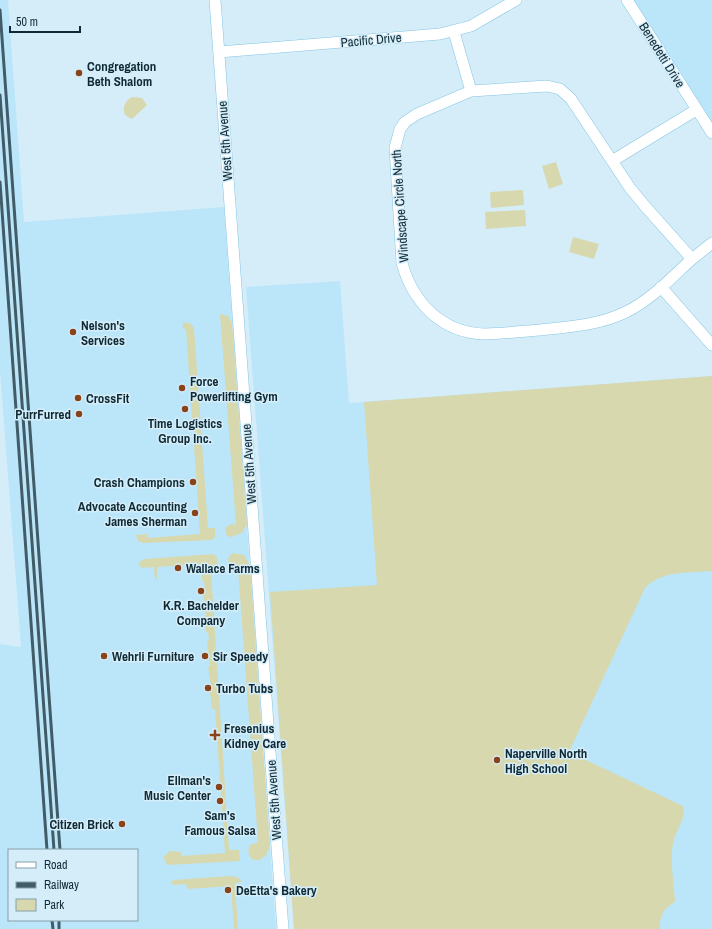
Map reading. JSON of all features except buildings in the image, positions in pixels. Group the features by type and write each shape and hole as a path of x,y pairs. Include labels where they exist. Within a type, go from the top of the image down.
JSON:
{"street":[{"name":"West 5th Avenue","path":"215,0 283,929"},
{"name":"Pacific Drive","path":"219,52 430,36 454,32 480,21 516,0"},
{"name":"Benedetti Drive","path":"627,0 712,134"},
{"path":"454,32 471,91"},
{"name":"Windscape Circle North","path":"546,86 560,88 571,99 612,162 644,205 692,259 661,287 626,312 592,323 549,329 486,334 459,331 447,325 425,308 413,291 402,263 395,157 397,138 400,129 410,118 471,91 546,86"},
{"path":"612,162 696,110"},
{"path":"692,259 712,243"},
{"path":"661,287 712,346"}],"shaded area":[{"path":"0,0 8,0 24,222 224,207 276,929 0,929 0,644 21,647 0,371"},
{"path":"627,0 712,0 712,133"},
{"name":"Naperville North High School","path":"340,281 349,403 712,376 712,929 294,929 246,287"}],"green space":[{"path":"132,97 142,98 147,105 132,119 125,115 124,107 126,102"},
{"path":"556,162 563,184 549,189 542,166"},
{"path":"523,190 524,205 491,208 490,192"},
{"path":"525,210 526,226 486,229 485,212"},
{"path":"573,237 599,244 594,259 569,252"},
{"path":"220,314 228,316 232,323 247,524 242,533 231,537 227,536 225,528 231,524 236,525"},
{"path":"183,322 191,324 194,328 208,528 215,528 215,537 212,540 143,543 138,541 136,535 147,534 148,538 200,534 186,329 183,329"},
{"name":"Naperville North High School","path":"712,376 712,571 668,575 659,578 645,588 569,752 683,806 684,814 674,839 672,854 675,902 665,910 661,916 660,929 294,929 270,592 377,585 364,402"},
{"path":"233,553 244,555 250,565 270,846 266,855 260,860 253,860 248,851 250,845 258,842 238,569 233,568 228,561 229,556"},
{"path":"213,554 217,557 218,569 211,570 229,850 239,850 240,861 167,865 163,857 170,851 181,852 181,856 225,853 215,709 212,709 210,692 212,692 208,667 210,666 207,641 209,640 208,632 206,632 206,606 204,606 203,590 205,590 204,581 202,581 201,564 157,567 157,579 155,579 154,567 142,568 138,563 145,559"},
{"path":"231,876 239,878 242,882 235,883 238,929 234,929 231,886 188,889 186,884 174,885 171,883 173,880"}],"railway":[{"path":"0,10 60,849"},
{"path":"0,95 54,849"},
{"path":"0,182 47,849"},
{"path":"52,921 53,929"},
{"path":"59,921 59,929"}],"place":[{"name":"Congregation Beth Shalom","path":"79,73"},
{"name":"Nelson's Services","path":"73,332"},
{"name":"Force Powerlifting Gym","path":"182,388"},
{"name":"CrossFit","path":"78,398"},
{"name":"Time Logistics Group Inc.","path":"185,409"},
{"name":"PurrFurred","path":"79,414"},
{"name":"Crash Champions","path":"193,482"},
{"name":"Advocate Accounting James Sherman","path":"195,513"},
{"name":"Wallace Farms","path":"178,568"},
{"name":"K.R. Bachelder Company","path":"201,591"},
{"name":"Wehrli Furniture","path":"104,656"},
{"name":"Sir Speedy","path":"205,656"},
{"name":"Turbo Tubs","path":"208,688"},
{"name":"Fresenius Kidney Care","path":"215,735"},
{"name":"Naperville North High School","path":"497,760"},
{"name":"Ellman's Music Center","path":"219,787"},
{"name":"Sam's Famous Salsa","path":"220,801"},
{"name":"Citizen Brick","path":"122,824"},
{"name":"DeEtta's Bakery","path":"228,890"}]}
